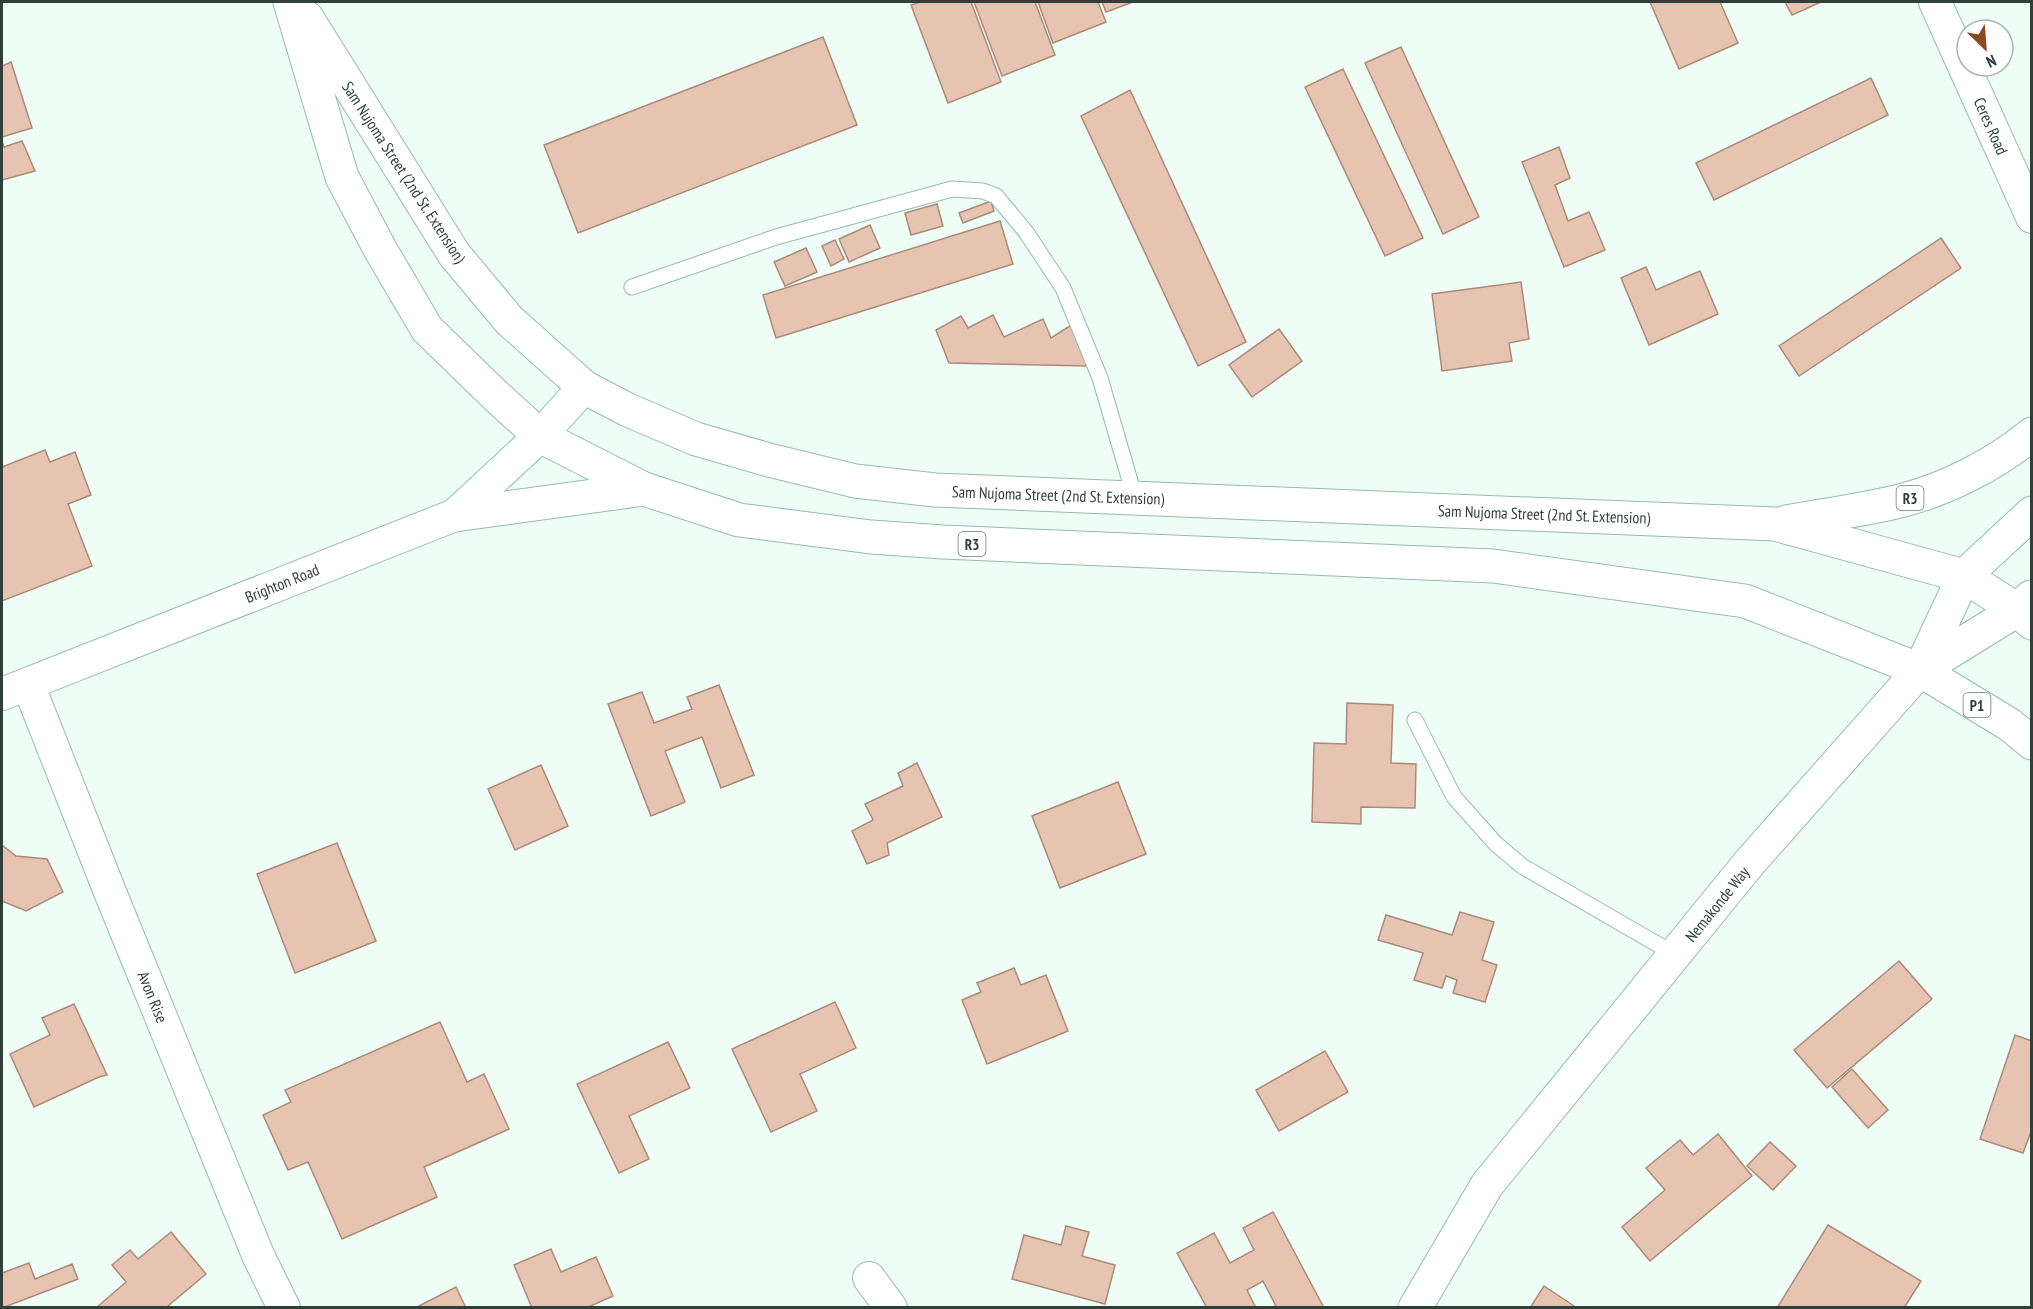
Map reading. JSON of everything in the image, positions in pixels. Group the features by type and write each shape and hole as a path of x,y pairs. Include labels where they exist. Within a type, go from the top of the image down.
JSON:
{"main road":[{"name":"Sam Nujoma Street (2nd St. Extension)","path":"290,2 342,177 380,249 427,329 540,436 644,489 739,520 871,537 955,543 1493,566 1745,601 1920,670"},
{"name":"Sam Nujoma Street (2nd St. Extension)","path":"297,2 454,254 509,320 584,387 628,411 696,439 855,481 934,490 1775,524 1964,576 2026,610"},
{"name":"R3","path":"1775,524 1902,501 1956,481 2010,452 2031,434"},
{"path":"454,514 644,489"},
{"name":"Nemakonde Way","path":"1415,1308 1487,1185 1750,862 1920,670 1964,576 2031,513"},
{"name":"R3","path":"1920,670 2026,610"},
{"name":"P1","path":"1920,670 2010,725 2031,743"}],"street":[{"name":"Ceres Road","path":"1935,2 2031,217"},
{"name":"Brighton Road","path":"15,689 454,514 540,436 584,387"},
{"name":"Avon Rise","path":"15,689 110,892 258,1255 284,1308"},
{"path":"869,1278 891,1308"}],"lane":[{"path":"632,287 776,237 952,189 983,191 996,196 1026,232 1063,288 1100,378 1135,498"},
{"path":"1415,720 1454,797 1494,843 1522,866 1676,955"}],"building":[{"path":"920,2 971,2 1001,82 948,103 911,5"},
{"path":"974,2 1035,2 1055,55 1002,76"},
{"path":"1038,2 1098,2 1106,22 1053,43"},
{"path":"1102,2 1133,2 1106,12"},
{"path":"1650,2 1720,2 1738,43 1679,69"},
{"path":"1785,2 1821,2 1792,15"},
{"path":"823,37 857,125 578,233 544,145"},
{"path":"1401,47 1479,217 1443,234 1365,63"},
{"path":"11,62 32,128 2,137 2,66"},
{"path":"1343,69 1423,238 1385,256 1305,87"},
{"path":"1871,78 1888,115 1714,200 1696,163"},
{"path":"1130,90 1246,342 1198,366 1081,116"},
{"path":"2,141 4,147 22,141 35,171 2,180"},
{"path":"1559,147 1570,178 1555,185 1568,221 1589,212 1605,250 1564,267 1522,162"},
{"path":"991,201 994,211 963,223 959,213"},
{"path":"937,204 943,226 911,235 905,213"},
{"path":"1000,221 1013,264 776,338 763,295"},
{"path":"870,225 880,248 849,262 839,239"},
{"path":"1941,238 1961,268 1799,376 1779,346"},
{"path":"835,240 844,259 831,266 822,246"},
{"path":"806,248 817,272 785,286 774,262"},
{"path":"1646,267 1656,290 1700,271 1718,314 1649,345 1621,278"},
{"path":"1521,282 1529,339 1509,343 1512,361 1442,371 1432,294"},
{"path":"993,315 1004,337 1043,319 1051,338 1073,324 1088,366 949,363 936,330 961,316 968,328"},
{"path":"1279,329 1302,361 1252,397 1229,365"},
{"path":"45,450 50,462 75,452 91,495 68,504 92,566 2,601 2,467"},
{"path":"719,685 754,775 721,788 702,737 665,751 685,802 651,816 608,704 642,692 654,723 692,709 687,697"},
{"path":"1347,703 1393,705 1391,763 1416,764 1415,808 1361,807 1361,824 1312,822 1314,743 1346,744"},
{"path":"917,763 942,817 887,843 889,855 867,864 852,831 873,820 865,804 903,786 898,773"},
{"path":"541,765 568,826 515,850 488,789"},
{"path":"1118,782 1146,854 1060,888 1032,816"},
{"path":"337,843 376,941 295,973 257,874"},
{"path":"2,845 16,856 47,859 63,892 26,911 2,901"},
{"path":"1460,912 1494,922 1482,960 1497,965 1485,1002 1453,993 1457,980 1446,976 1442,988 1414,980 1423,953 1378,940 1386,915 1452,935"},
{"path":"1899,961 1932,999 1827,1088 1794,1050"},
{"path":"1014,968 1021,985 1046,975 1068,1031 987,1064 962,1000 981,992 977,983"},
{"path":"835,1002 856,1048 800,1074 817,1111 771,1132 732,1049"},
{"path":"74,1004 107,1075 34,1107 10,1054 50,1035 42,1018"},
{"path":"440,1022 467,1082 484,1074 509,1129 424,1167 437,1197 342,1239 308,1162 288,1170 263,1115 291,1102 285,1090"},
{"path":"2015,1035 2032,1041 2032,1129 2023,1153 1980,1139"},
{"path":"668,1042 690,1088 629,1116 649,1159 619,1173 577,1084"},
{"path":"1325,1051 1348,1092 1279,1131 1256,1090"},
{"path":"1852,1069 1888,1110 1868,1128 1832,1087"},
{"path":"1718,1134 1752,1176 1650,1261 1622,1227 1665,1190 1646,1168 1680,1140 1693,1155"},
{"path":"1770,1142 1796,1166 1773,1190 1747,1166"},
{"path":"1273,1212 1324,1308 1277,1308 1263,1281 1247,1290 1256,1308 1207,1308 1177,1253 1214,1233 1230,1263 1254,1250 1243,1228"},
{"path":"1828,1225 1921,1281 1904,1308 1777,1308"},
{"path":"1066,1226 1089,1232 1082,1256 1115,1265 1105,1304 1012,1279 1024,1235 1061,1245"},
{"path":"171,1232 206,1274 168,1306 169,1308 96,1308 126,1282 112,1265 130,1250 138,1259"},
{"path":"551,1249 561,1272 596,1257 613,1296 586,1308 532,1308 514,1265"},
{"path":"29,1263 35,1279 72,1264 78,1279 2,1308 2,1273"},
{"path":"1544,1286 1577,1308 1530,1308"},
{"path":"456,1287 466,1308 415,1308"}]}
